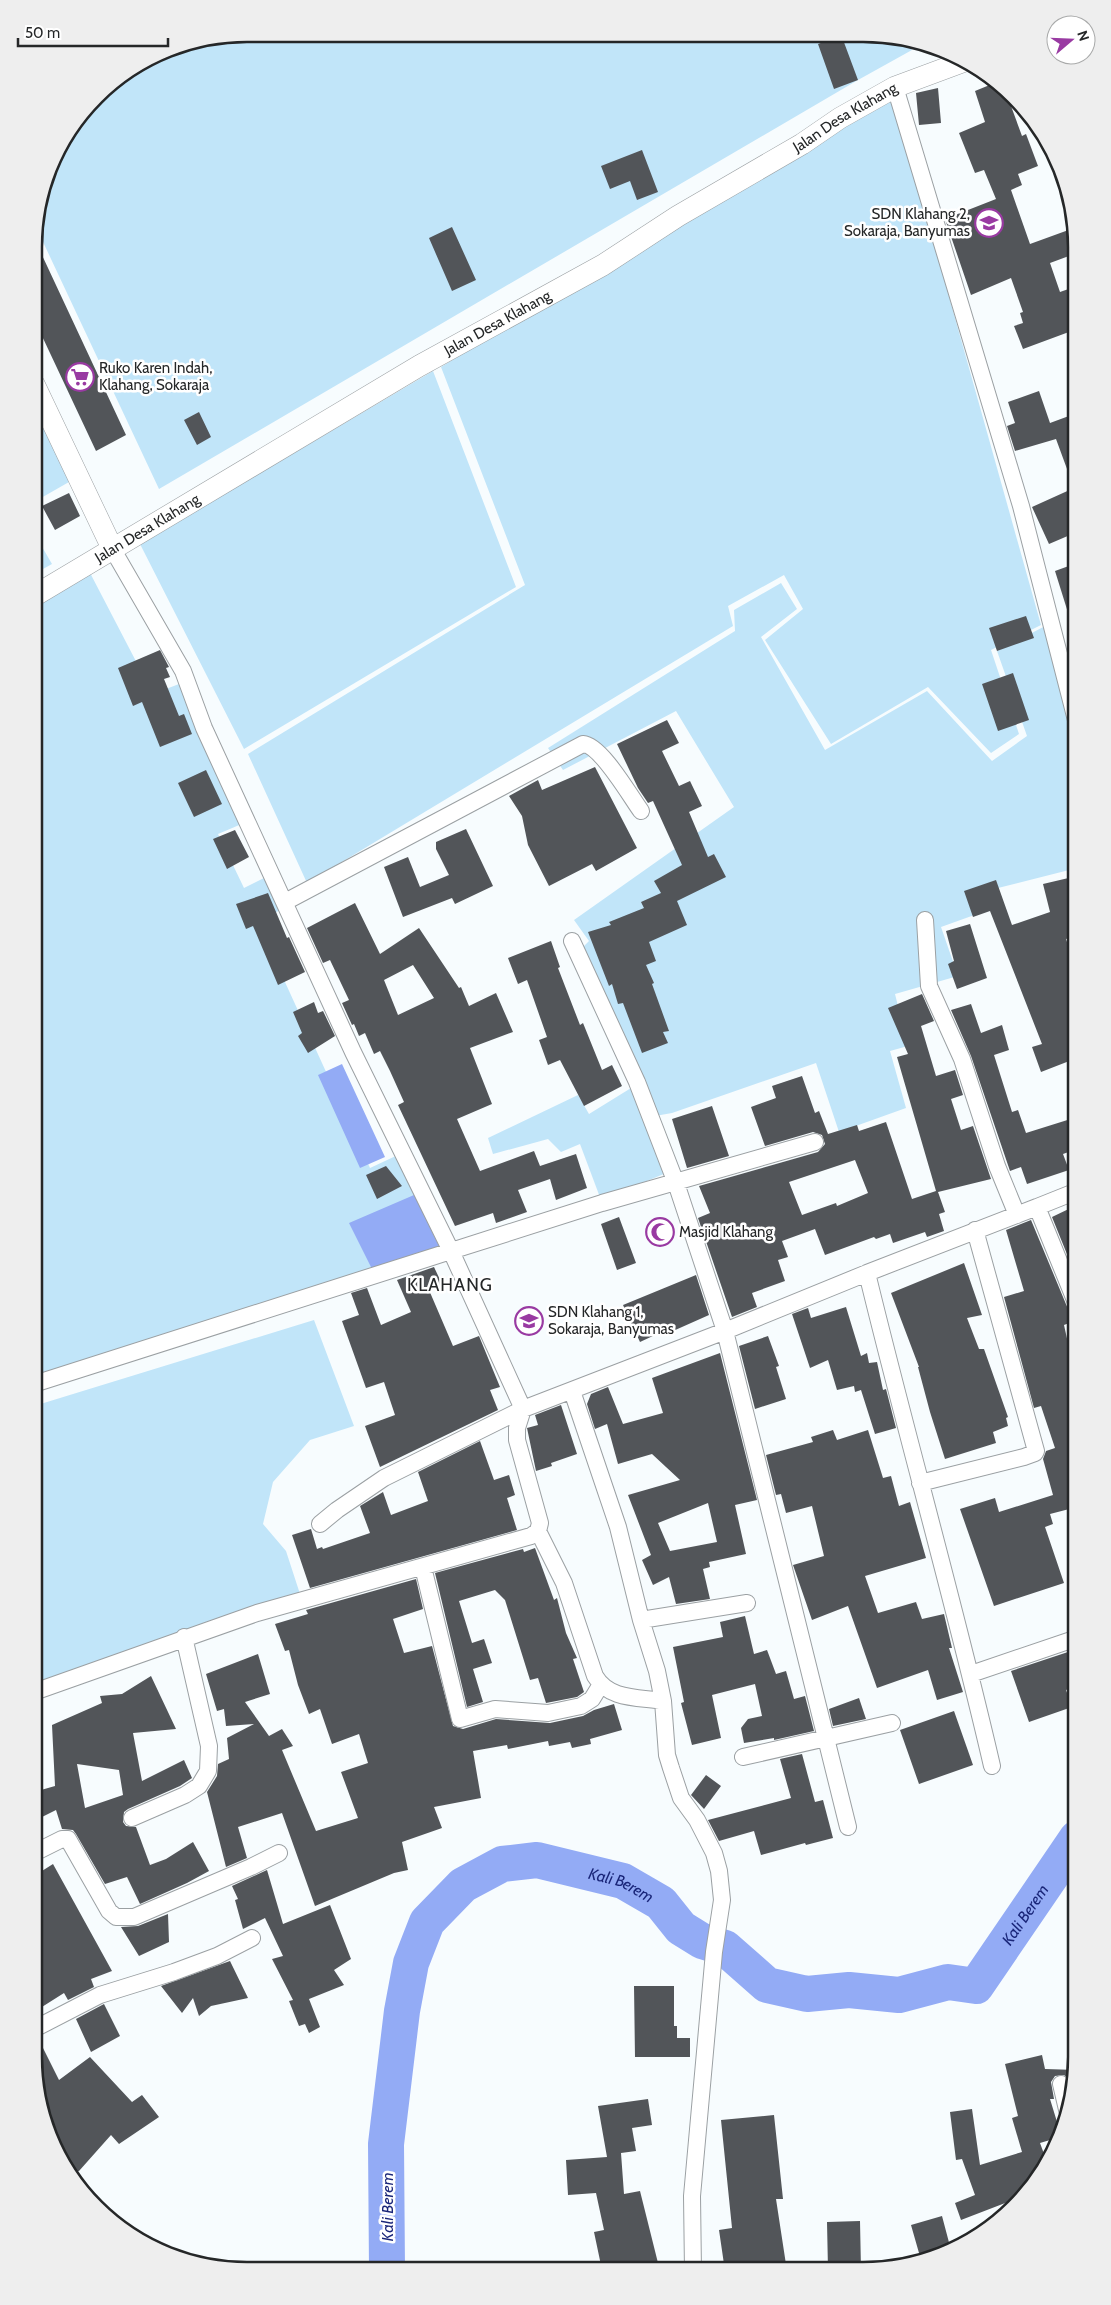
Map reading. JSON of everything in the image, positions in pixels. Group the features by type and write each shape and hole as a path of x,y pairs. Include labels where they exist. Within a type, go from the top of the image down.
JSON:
{"street":[{"name":"Jalan Desa Klahang","path":"42,591 418,366 603,265 678,216 895,87 954,64"},
{"path":"895,87 1021,506 1068,689"},
{"path":"42,401 113,550 183,671 204,728 353,1052 451,1251 522,1409 516,1440 540,1523 538,1531 531,1536 324,1593 184,1637 42,1689"},
{"path":"285,902 583,744 588,744 599,753 641,811"},
{"path":"924,920 929,986 962,1059 997,1166 1017,1215"},
{"path":"572,941 620,1043 676,1183 725,1331 848,1827"},
{"path":"42,1381 602,1203 815,1142"},
{"path":"320,1524 384,1478 522,1409 725,1331 1068,1195"},
{"path":"1037,1207 1068,1283"},
{"path":"920,1483 1024,1457 1036,1451 975,1230"},
{"path":"867,1273 971,1674 992,1766"},
{"path":"572,1391 618,1527 641,1620 658,1671 664,1701 667,1755 681,1798 697,1820 714,1853 719,1871 722,1900 715,1946 692,2196 693,2262"},
{"path":"538,1531 564,1583 600,1686 614,1694 664,1701"},
{"path":"423,1567 460,1719 495,1709 548,1713 581,1706 592,1700 600,1686"},
{"path":"641,1620 748,1603"},
{"path":"132,1818 184,1795 199,1786 208,1771 209,1746 184,1637"},
{"path":"971,1674 1068,1641"},
{"path":"743,1757 892,1723"},
{"path":"42,1849 62,1839 68,1839 109,1911 116,1917 134,1916 251,1867 279,1852"},
{"path":"42,2025 100,1995 174,1972 217,1956 252,1938"},
{"path":"1061,2084 1065,2099"}],"shaded area":[{"path":"248,42 863,42 911,48 912,50 159,489 43,241 49,195 58,169 70,145 93,112 112,93 145,70 169,58 195,49 221,44"},
{"path":"892,93 1041,625 991,650 1019,734 991,753 928,687 831,744 765,640 803,609 784,575 728,606 733,626 307,883 248,754 525,585 441,367"},
{"path":"433,371 516,587 244,749 140,544"},
{"path":"42,424 69,482 42,497"},
{"path":"42,547 52,564 42,570"},
{"path":"88,569 153,694 179,684 244,823 218,834 244,888 276,872 290,904 258,923 370,1168 400,1154 446,1251 42,1376 42,596"},
{"path":"781,583 797,609 761,637 825,750 927,691 992,761 1027,736 997,651 1049,624 1068,699 1068,870 974,894 980,913 941,927 958,976 895,994 908,1046 890,1051 906,1108 839,1132 816,1063 672,1113 655,1116 671,1171 601,1200 580,1144 561,1152 548,1139 493,1154 488,1138 578,1095 589,1114 644,1080 578,952 589,941 574,920 734,807 676,711 563,770 548,748 735,631 734,610"},
{"path":"314,1320 354,1426 310,1440 273,1482 263,1524 286,1551 300,1594 42,1693 42,1404"}],"water":[{"path":"342,1064 385,1157 360,1168 318,1075"},
{"path":"414,1195 440,1248 374,1273 349,1223"}],"building":[{"path":"823,42 844,42 858,80 834,89 818,44"},
{"name":"SDN Klahang 2, Sokaraja, Banyumas","path":"989,85 1011,106 1022,136 1026,134 1038,166 1018,174 1022,185 1011,190 1030,244 1068,230 1068,256 1050,263 1060,292 1068,289 1068,332 1023,349 1014,326 1023,323 1020,313 1023,312 1011,278 971,295 945,219 996,199 984,170 975,173 959,133 985,122 975,91"},
{"path":"938,88 941,123 919,125 916,93"},
{"path":"642,150 658,192 637,200 630,181 610,189 601,166"},
{"path":"452,227 476,280 452,291 429,238"},
{"name":"Ruko Karen Indah, Klahang, Sokaraja","path":"42,255 126,435 96,451 42,336"},
{"path":"1039,391 1050,423 1068,416 1068,472 1056,439 1015,451 1007,426 1015,423 1008,402"},
{"path":"199,412 211,437 197,445 184,420"},
{"path":"1068,491 1068,536 1049,544 1032,507"},
{"path":"69,493 80,516 55,530 42,506"},
{"path":"1068,566 1068,613 1055,571"},
{"path":"1026,616 1034,638 997,651 989,628"},
{"path":"160,650 169,667 166,668 170,677 164,679 179,716 184,714 192,734 160,747 142,702 133,706 118,668"},
{"path":"1013,673 1029,720 998,731 982,684"},
{"path":"667,720 679,743 662,751 679,786 690,781 702,806 689,812 708,857 714,854 726,877 677,901 687,925 649,942 656,961 646,965 654,983 652,984 669,1031 663,1032 668,1043 642,1053 623,1003 618,1004 612,984 609,986 588,932 611,925 609,922 644,908 641,902 661,893 654,881 682,865 653,801 648,803 638,788 617,744"},
{"path":"595,767 637,848 596,871 592,864 549,886 528,845 522,816 509,796 538,780 542,790"},
{"path":"206,770 222,804 194,817 178,783"},
{"path":"466,829 493,886 455,904 452,898 403,917 384,867 408,857 420,887 449,875 436,849 436,842"},
{"path":"235,830 249,857 227,869 213,839"},
{"path":"1068,878 1068,938 1066,939 1068,945 1068,1062 1041,1072 1032,1047 1042,1044 990,911 973,917 964,891 996,880 1012,925 1050,912 1043,884"},
{"path":"268,893 287,938 289,937 305,972 278,985 253,926 246,929 236,904"},
{"path":"355,903 380,954 419,928 459,988 461,987 469,1006 496,993 513,1032 470,1048 492,1104 457,1119 480,1171 534,1151 540,1166 576,1154 587,1188 556,1200 550,1179 518,1190 527,1212 496,1223 493,1213 455,1226 398,1105 404,1102 390,1071 380,1051 374,1054 365,1033 359,1036 354,1024 352,1025 342,1003 349,1000 330,960 323,963 307,928","holes":["413,965 434,998 398,1015 384,980"]},
{"path":"970,924 987,978 957,989 948,964 954,961 946,931"},
{"path":"551,941 560,967 558,968 580,1025 583,1023 602,1070 612,1065 622,1086 584,1106 560,1060 548,1065 539,1040 547,1037 527,980 518,984 508,958"},
{"path":"922,994 934,1021 921,1026 936,1076 955,1070 963,1095 951,1099 961,1130 973,1126 991,1179 938,1192 945,1212 939,1214 944,1231 927,1237 925,1232 893,1243 890,1234 876,1239 874,1237 825,1255 815,1229 782,1241 788,1257 778,1260 785,1281 752,1293 757,1307 732,1317 698,1218 710,1213 699,1186 818,1152 825,1144 822,1135 813,1132 765,1146 751,1107 776,1098 772,1086 802,1076 815,1113 819,1111 828,1134 857,1125 859,1131 886,1122 912,1199 936,1191 897,1057 908,1054 888,1008","holes":["855,1160 868,1193 837,1206 836,1203 802,1215 789,1182"]},
{"path":"314,1002 318,1013 323,1011 335,1036 308,1053 298,1036 302,1033 293,1012"},
{"path":"971,1004 981,1033 1002,1025 1009,1050 994,1055 1012,1112 1018,1110 1026,1133 1068,1120 1068,1152 1063,1154 1068,1170 1027,1184 1021,1167 1010,1171 971,1056 951,1010"},
{"path":"712,1106 729,1156 687,1168 672,1119"},
{"path":"386,1166 402,1186 377,1199 366,1175"},
{"path":"1068,1209 1068,1257 1052,1217"},
{"path":"619,1217 636,1263 617,1270 601,1224"},
{"path":"1031,1220 1068,1309 1068,1323 1064,1325 1068,1343 1068,1509 1050,1514 1053,1524 1045,1527 1064,1583 994,1606 960,1509 995,1498 999,1512 1053,1495 1043,1459 1046,1451 1055,1448 1041,1406 1034,1408 1004,1297 1024,1291 1006,1230"},
{"path":"964,1263 982,1315 967,1318 979,1349 984,1349 1008,1417 1006,1418 1008,1426 993,1432 996,1443 945,1459 930,1412 919,1367 891,1293"},
{"path":"434,1267 442,1284 429,1290 453,1346 479,1336 500,1387 490,1390 498,1410 380,1467 365,1426 395,1415 384,1382 366,1388 342,1321 359,1315 351,1293 367,1288 381,1325 411,1312 397,1280"},
{"path":"696,1275 709,1315 673,1331 672,1327 640,1342 623,1305"},
{"path":"846,1307 861,1356 867,1353 869,1363 877,1362 883,1390 886,1389 896,1428 875,1434 861,1390 855,1392 854,1386 837,1390 828,1360 810,1368 792,1314 808,1308 811,1318"},
{"path":"768,1336 779,1366 776,1367 786,1399 755,1409 739,1346"},
{"path":"720,1353 757,1500 735,1505 746,1554 709,1562 710,1567 703,1569 710,1599 676,1604 669,1577 653,1585 642,1560 651,1555 628,1495 680,1480 652,1454 618,1464 607,1424 595,1429 587,1404 591,1394 608,1387 623,1424 663,1413 652,1378","holes":["708,1503 717,1542 670,1551 658,1523"]},
{"path":"561,1405 577,1454 551,1463 552,1466 536,1471 527,1428 538,1425 535,1415"},
{"path":"833,1430 837,1440 868,1430 883,1478 891,1476 899,1506 910,1502 926,1558 865,1576 878,1613 916,1602 922,1619 944,1614 952,1648 949,1648 963,1692 937,1700 928,1670 877,1688 848,1606 812,1620 793,1565 824,1556 812,1506 786,1513 781,1494 776,1495 766,1455 813,1442 811,1437"},
{"path":"480,1441 494,1480 509,1475 515,1495 507,1498 517,1530 310,1588 292,1535 311,1529 317,1549 322,1547 323,1549 370,1533 360,1506 383,1492 391,1515 428,1501 418,1472"},
{"path":"535,1548 554,1600 557,1598 566,1633 577,1658 573,1659 584,1692 577,1697 546,1703 538,1678 530,1680 505,1600 495,1590 459,1601 472,1643 484,1639 492,1663 473,1669 483,1702 467,1707 435,1573 523,1549 524,1552"},
{"path":"416,1579 423,1609 393,1619 404,1653 432,1646 453,1726 463,1729 496,1719 550,1723 583,1716 594,1710 614,1704 622,1730 590,1739 591,1744 572,1748 570,1742 549,1746 548,1741 508,1749 507,1745 473,1751 481,1798 434,1807 442,1828 402,1842 408,1870 394,1873 315,1906 282,1813 238,1827 247,1858 226,1867 207,1792 217,1776 218,1764 229,1759 227,1738 254,1724 226,1726 224,1709 217,1711 206,1674 258,1654 270,1694 245,1702 269,1736 282,1729 293,1746 282,1750 316,1831 358,1818 341,1772 368,1763 359,1734 332,1744 320,1709 309,1714 298,1685 289,1650 285,1651 275,1624 308,1614 306,1610"},
{"path":"745,1616 754,1654 767,1650 776,1674 786,1671 794,1699 805,1696 814,1731 774,1740 774,1738 744,1743 741,1728 748,1719 762,1716 755,1684 712,1695 721,1738 692,1745 681,1703 684,1702 673,1647 723,1637 720,1622"},
{"path":"1068,1652 1068,1689 1066,1690 1068,1708 1029,1722 1011,1671"},
{"path":"151,1676 176,1729 133,1733 142,1781 184,1760 192,1778 180,1786 128,1809 124,1812 123,1822 126,1826 136,1827 150,1865 166,1859 193,1842 209,1871 140,1904 127,1877 105,1884 73,1830 62,1829 56,1810 42,1817 42,1790 55,1786 52,1725 102,1703 100,1696 122,1694","holes":["77,1764 119,1770 123,1795 85,1808"]},
{"path":"859,1698 866,1719 833,1726 829,1709"},
{"path":"954,1711 973,1765 919,1784 900,1730"},
{"path":"802,1754 815,1802 823,1800 833,1838 806,1845 805,1843 761,1855 754,1831 719,1841 708,1820 791,1798 780,1759"},
{"path":"706,1775 721,1786 704,1809 691,1795"},
{"path":"53,1864 112,1971 91,1979 94,1987 68,2000 64,1993 42,2007 42,1871"},
{"path":"267,1870 283,1924 330,1905 351,1959 334,1970 344,1985 309,1999 320,2027 309,2033 305,2024 299,2026 289,2001 293,2000 272,1959 283,1956 265,1918 243,1929 235,1900 238,1899 232,1886"},
{"path":"168,1914 169,1942 139,1956 121,1927 138,1926"},
{"path":"230,1961 248,1998 211,2006 199,2016 193,1998 182,2013 161,1986"},
{"path":"634,1986 674,1986 674,2026 677,2026 677,2038 690,2038 690,2057 635,2057"},
{"path":"104,2004 120,2036 91,2052 76,2019"},
{"path":"42,2046 59,2080 90,2057 132,2102 142,2095 159,2117 119,2144 111,2135 77,2171 70,2160 58,2136 49,2110 44,2084"},
{"path":"1042,2055 1045,2069 1068,2070 1067,2078 1064,2075 1055,2076 1051,2082 1054,2099 1050,2099 1058,2124 1051,2140 1040,2143 1044,2154 1018,2193 1008,2202 961,2220 955,2203 975,2195 962,2159 956,2160 950,2112 972,2109 980,2165 1022,2152 1012,2118 1018,2116 1005,2064"},
{"path":"648,2099 652,2125 632,2128 636,2151 621,2153 624,2194 640,2191 658,2262 600,2262 594,2232 604,2230 596,2193 568,2195 566,2160 607,2157 598,2106"},
{"path":"774,2115 783,2199 776,2199 786,2262 724,2262 719,2230 732,2228 721,2120"},
{"path":"942,2216 949,2243 920,2255 911,2225"},
{"path":"860,2221 861,2262 828,2262 827,2222"}],"waterway":[{"name":"Kali Berem","path":"387,2262 386,2144 402,2011 411,1963 427,1922 463,1885 502,1864 537,1860 623,1881 661,1903 681,1928 702,1941 725,1948 767,1985 807,1994 849,1990 899,1995 948,1982 976,1986 1068,1851"}],"place":[{"name":"SDN Klahang 2, Sokaraja, Banyumas","path":"989,223"},
{"name":"Ruko Karen Indah, Klahang, Sokaraja","path":"80,377"},
{"name":"Masjid Klahang","path":"660,1232"},
{"name":"SDN Klahang 1, Sokaraja, Banyumas","path":"529,1321"}],"district":[{"name":"KLAHANG","path":"450,1285"}]}
